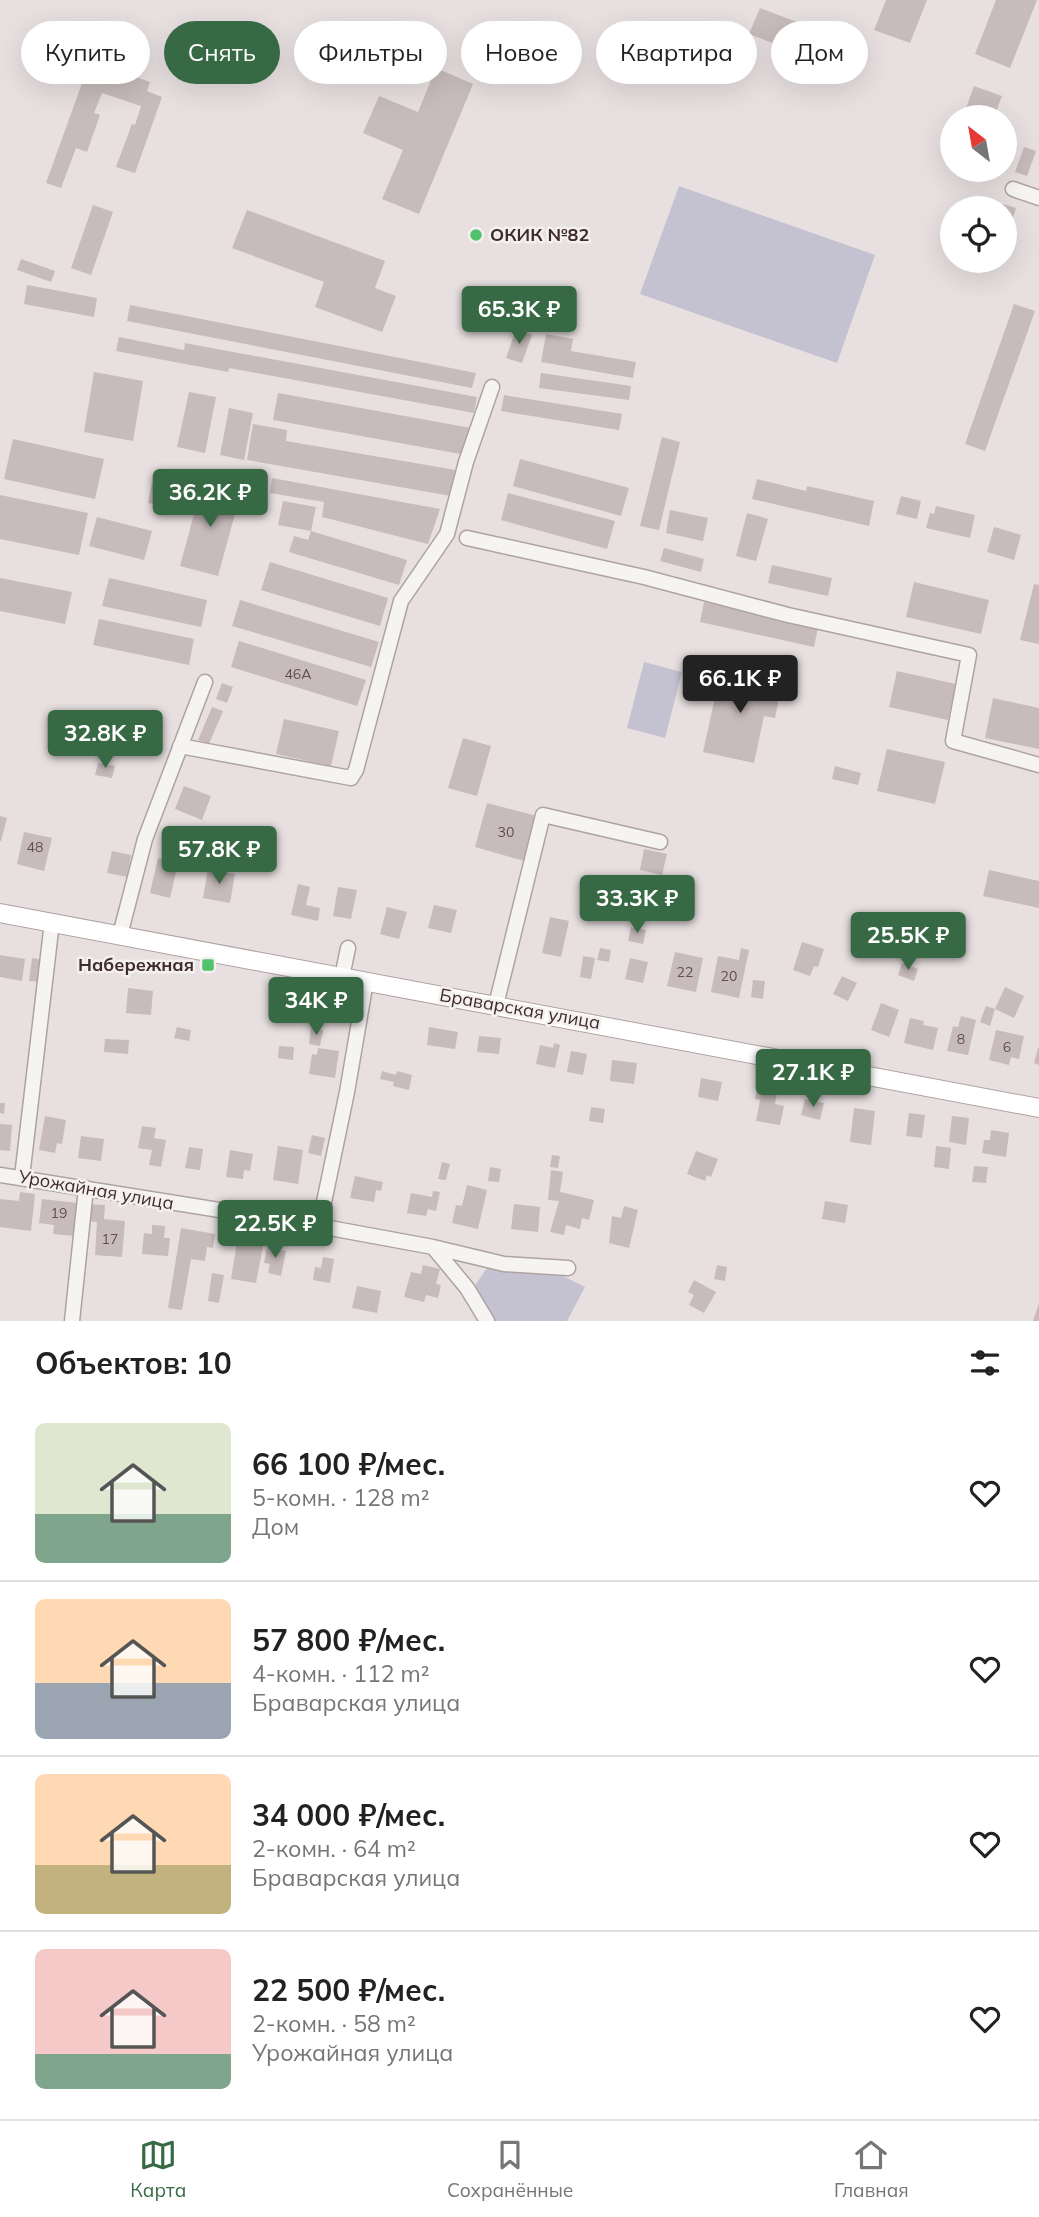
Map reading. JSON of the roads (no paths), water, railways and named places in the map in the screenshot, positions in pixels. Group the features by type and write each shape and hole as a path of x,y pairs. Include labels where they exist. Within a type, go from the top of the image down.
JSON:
{"main road":[{"name":"Браварская улица","path":"0,913 1039,1108"}],"street":[{"path":"1013,189 1039,198"},
{"path":"180,746 351,778 356,770 401,601 447,534 466,462 492,387"},
{"path":"467,538 644,577 788,615 969,655 953,741 1039,765"},
{"path":"120,935 145,839 205,682"},
{"path":"496,1005 542,815 660,842"},
{"path":"22,1177 52,922"},
{"path":"342,977 348,948"},
{"path":"319,1226 347,1092 366,981"},
{"name":"Урожайная улица","path":"0,1175 319,1226 433,1247 504,1264 568,1268"},
{"path":"72,1321 86,1188"},
{"path":"433,1247 467,1288 487,1321"}],"place":[{"name":"ОКИК №82","path":"476,235"},
{"name":"Набережная","path":"208,965"}]}
